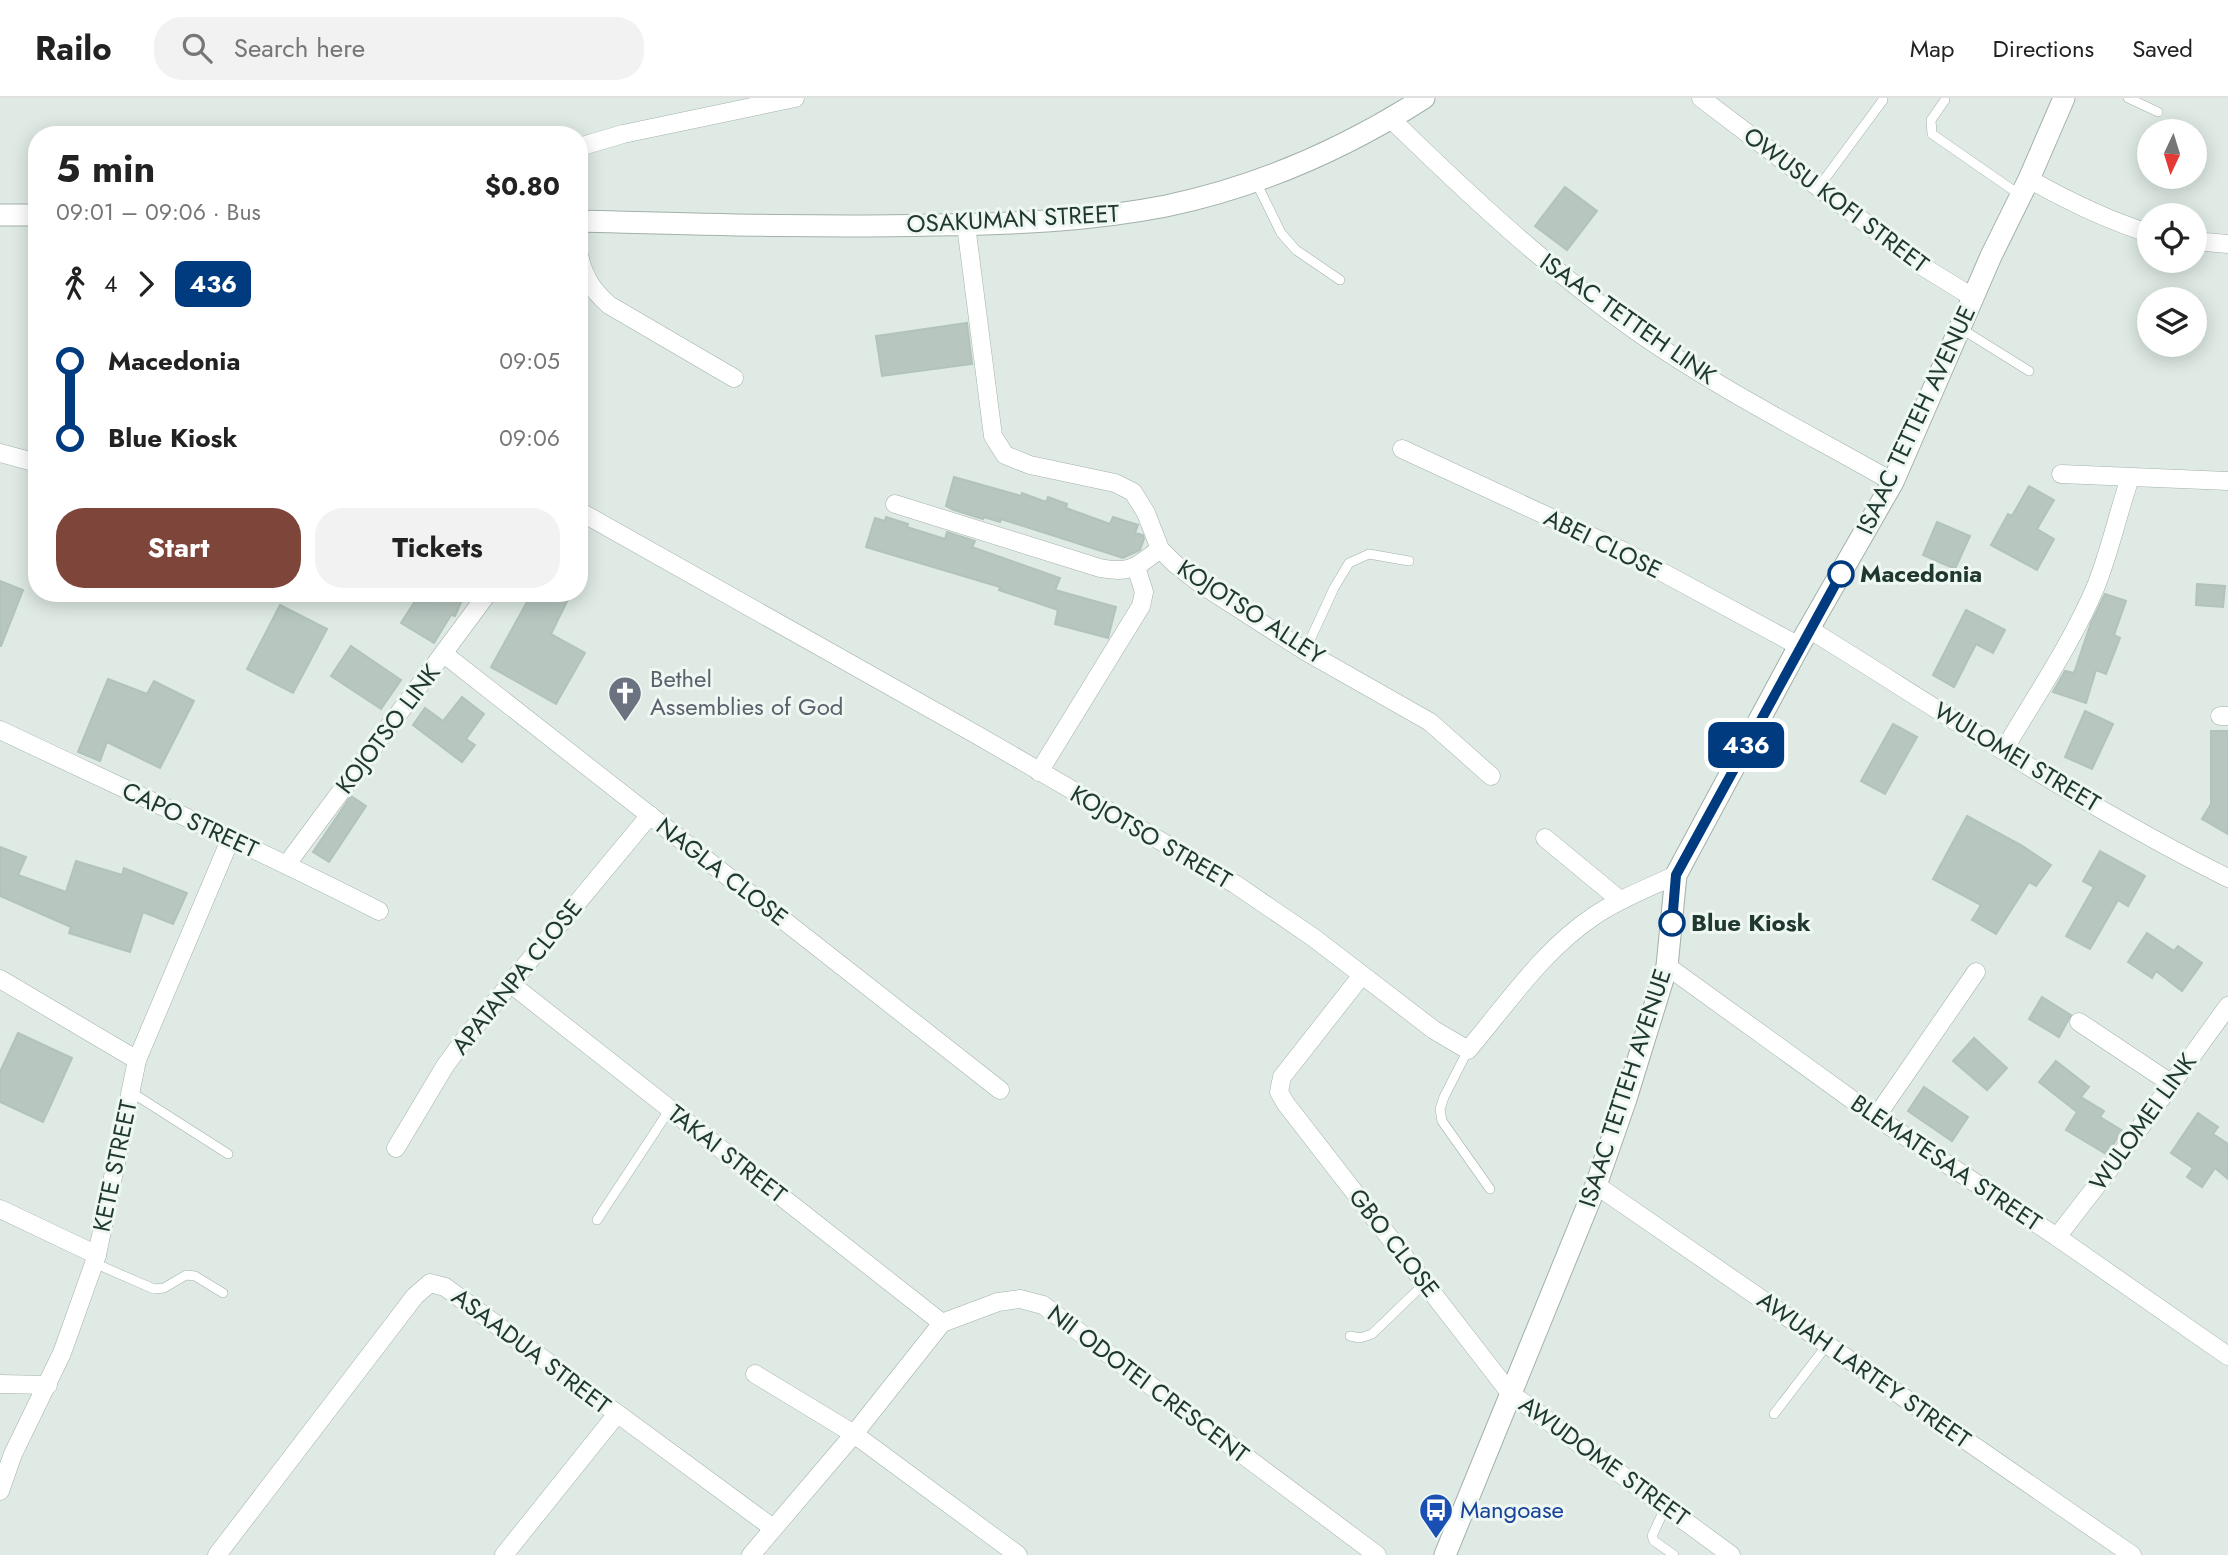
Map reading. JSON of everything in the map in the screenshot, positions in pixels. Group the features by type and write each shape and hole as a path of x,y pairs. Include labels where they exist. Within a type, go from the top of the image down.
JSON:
{"street":[{"path":"588,144 623,134 794,98"},
{"name":"OSAKUMAN STREET","path":"588,221 856,227 1072,220 1121,214 1169,205 1255,180 1312,158 1391,119 1424,98"},
{"name":"OWUSU KOFI STREET","path":"1701,98 1922,266 1974,298"},
{"name":"ISAAC TETTEH AVENUE","path":"1445,1555 1596,1185 1626,1099 1667,965 1676,875 1804,638 1893,482 2064,98"},
{"name":"ISAAC TETTEH LINK","path":"1391,119 1472,199 1551,268 1638,332 1720,384 1893,482"},
{"path":"2025,187 2137,230"},
{"path":"0,215 28,215"},
{"name":"KOJOTSO ALLEY","path":"966,225 993,436 1005,455 1030,465 1115,482 1133,492 1146,513 1160,549 1174,563 1202,585 1305,651 1430,722 1491,776"},
{"path":"2207,242 2228,244"},
{"path":"588,282 593,291 609,305 734,378"},
{"name":"ABEI CLOSE","path":"1402,449 1804,638"},
{"path":"0,453 28,461"},
{"path":"2060,474 2228,481"},
{"path":"2004,750 2095,587 2130,478"},
{"path":"895,504 1100,568 1121,572 1136,567 1160,549"},
{"name":"KOJOTSO STREET","path":"588,516 1235,884 1314,938 1434,1030 1468,1050"},
{"path":"1040,772 1141,606 1144,592 1136,567"},
{"name":"KOJOTSO LINK","path":"287,864 482,602"},
{"name":"WULOMEI STREET","path":"1804,638 2004,750 2179,854 2228,878"},
{"name":"NAGLA CLOSE","path":"444,654 1000,1090"},
{"name":"CAPO STREET","path":"0,730 230,840 287,864 379,911"},
{"name":"APATANPA CLOSE","path":"396,1148 445,1066 650,815"},
{"path":"1545,838 1620,900"},
{"name":"KETE STREET","path":"0,1491 13,1454 48,1385 96,1259 138,1060 230,840"},
{"path":"1468,1050 1517,989 1551,953 1592,917 1620,900 1676,875"},
{"name":"BLEMATESAA STREET","path":"1667,965 1876,1117 2057,1237 2228,1356"},
{"path":"1876,1117 1976,972"},
{"name":"GBO CLOSE","path":"1362,975 1282,1077 1279,1092 1510,1393"},
{"path":"0,979 138,1060"},
{"name":"TAKAI STREET","path":"511,984 942,1323"},
{"name":"WULOMEI LINK","path":"2057,1237 2228,1006"},
{"path":"2079,1022 2172,1084"},
{"name":"AWUAH LARTEY STREET","path":"1596,1185 2132,1555"},
{"path":"0,1209 96,1259"},
{"name":"ASAADUA STREET","path":"217,1555 415,1296 430,1283 445,1287 773,1528"},
{"name":"NII ODOTEI CRESCENT","path":"942,1323 998,1302 1020,1299 1042,1305 1377,1555"},
{"path":"751,1555 854,1434 942,1323"},
{"path":"755,1374 854,1434 1018,1555"},
{"path":"0,1384 48,1385"},
{"name":"AWUDOME STREET","path":"1510,1393 1731,1555"},
{"path":"503,1555 617,1414"}],"lane":[{"path":"2128,98 2158,112"},
{"path":"1818,188 1883,100"},
{"path":"1945,100 1931,120 1932,134 2025,187"},
{"path":"1255,180 1281,233 1296,250 1340,280"},
{"path":"1960,328 2029,372"},
{"path":"1305,651 1334,588 1349,563 1369,554 1409,561"},
{"path":"1468,1050 1440,1110 1442,1121 1490,1189"},
{"path":"131,1091 229,1154"},
{"path":"597,1220 670,1109"},
{"path":"96,1259 154,1289 163,1288 186,1275 195,1276 223,1293"},
{"path":"1350,1336 1360,1338 1372,1334 1425,1283"},
{"path":"1774,1415 1827,1345"},
{"path":"1666,1506 1651,1536 1674,1555"}],"building":[{"path":"1565,187 1597,211 1567,250 1535,226"},
{"path":"967,323 972,364 882,376 876,336"},
{"path":"954,477 1021,496 1022,493 1046,502 1048,497 1067,504 1066,508 1110,524 1113,517 1138,525 1135,533 1143,535 1144,539 1140,550 1123,558 1001,519 1000,522 984,517 983,519 954,510 946,506"},
{"path":"2029,486 2054,500 2037,529 2054,539 2037,570 1991,545 2008,514 2012,516"},
{"path":"886,517 945,539 947,532 975,541 972,547 1060,578 1055,590 1116,607 1108,638 1055,624 1058,610 999,590 1000,587 866,547 875,518 885,521"},
{"path":"1937,522 1970,536 1955,569 1923,555"},
{"path":"0,581 23,590 1,646 0,646"},
{"path":"2197,584 2225,586 2223,607 2196,605"},
{"path":"2105,594 2126,601 2114,635 2120,638 2106,674 2096,670 2086,703 2053,692 2065,671 2074,673 2091,623"},
{"path":"414,602 461,602 455,616 451,615 434,643 401,623"},
{"path":"527,602 567,602 551,634 585,653 556,704 491,667"},
{"path":"280,605 327,629 293,693 247,669"},
{"path":"1966,610 2005,630 1993,653 1976,644 1954,687 1933,675"},
{"path":"351,646 401,680 381,709 331,676"},
{"path":"108,679 147,694 154,681 194,701 160,768 107,742 100,761 78,752"},
{"path":"462,697 484,714 466,739 475,745 462,762 413,725 425,708 443,721"},
{"path":"2085,711 2113,724 2092,769 2065,757"},
{"path":"1893,724 1917,737 1885,794 1861,781"},
{"path":"2211,731 2228,731 2228,834 2202,819 2211,804"},
{"path":"351,796 366,806 329,862 313,852"},
{"path":"1967,816 2021,845 2051,865 2036,886 2029,882 1996,934 1972,920 1981,905 1933,879"},
{"path":"0,847 26,857 18,875 66,892 76,861 122,875 124,868 187,893 173,924 143,912 130,952 69,933 71,927 0,896"},
{"path":"2100,851 2145,876 2128,906 2118,900 2090,949 2066,936 2094,887 2083,881"},
{"path":"2147,933 2174,951 2178,946 2202,963 2182,991 2156,971 2152,978 2128,962"},
{"path":"2042,997 2071,1015 2059,1037 2029,1019"},
{"path":"18,1033 72,1058 43,1122 0,1102 0,1072"},
{"path":"1974,1038 2007,1068 1987,1090 1953,1061"},
{"path":"2056,1061 2089,1087 2081,1097 2104,1111 2100,1117 2123,1131 2106,1154 2066,1130 2077,1112 2039,1082"},
{"path":"1924,1087 1968,1117 1952,1141 1908,1111"},
{"path":"2198,1113 2218,1127 2213,1134 2228,1144 2228,1179 2215,1168 2202,1187 2187,1177 2193,1168 2171,1153"}],"bus line":[{"name":"436","path":"1672,923 1676,875 1799,646 1841,574"}],"place":[{"name":"Macedonia","path":"1841,574"},
{"name":"Bethel Assemblies of God","path":"625,723"},
{"name":"Blue Kiosk","path":"1672,923"},
{"name":"Mangoase","path":"1436,1540"}]}
